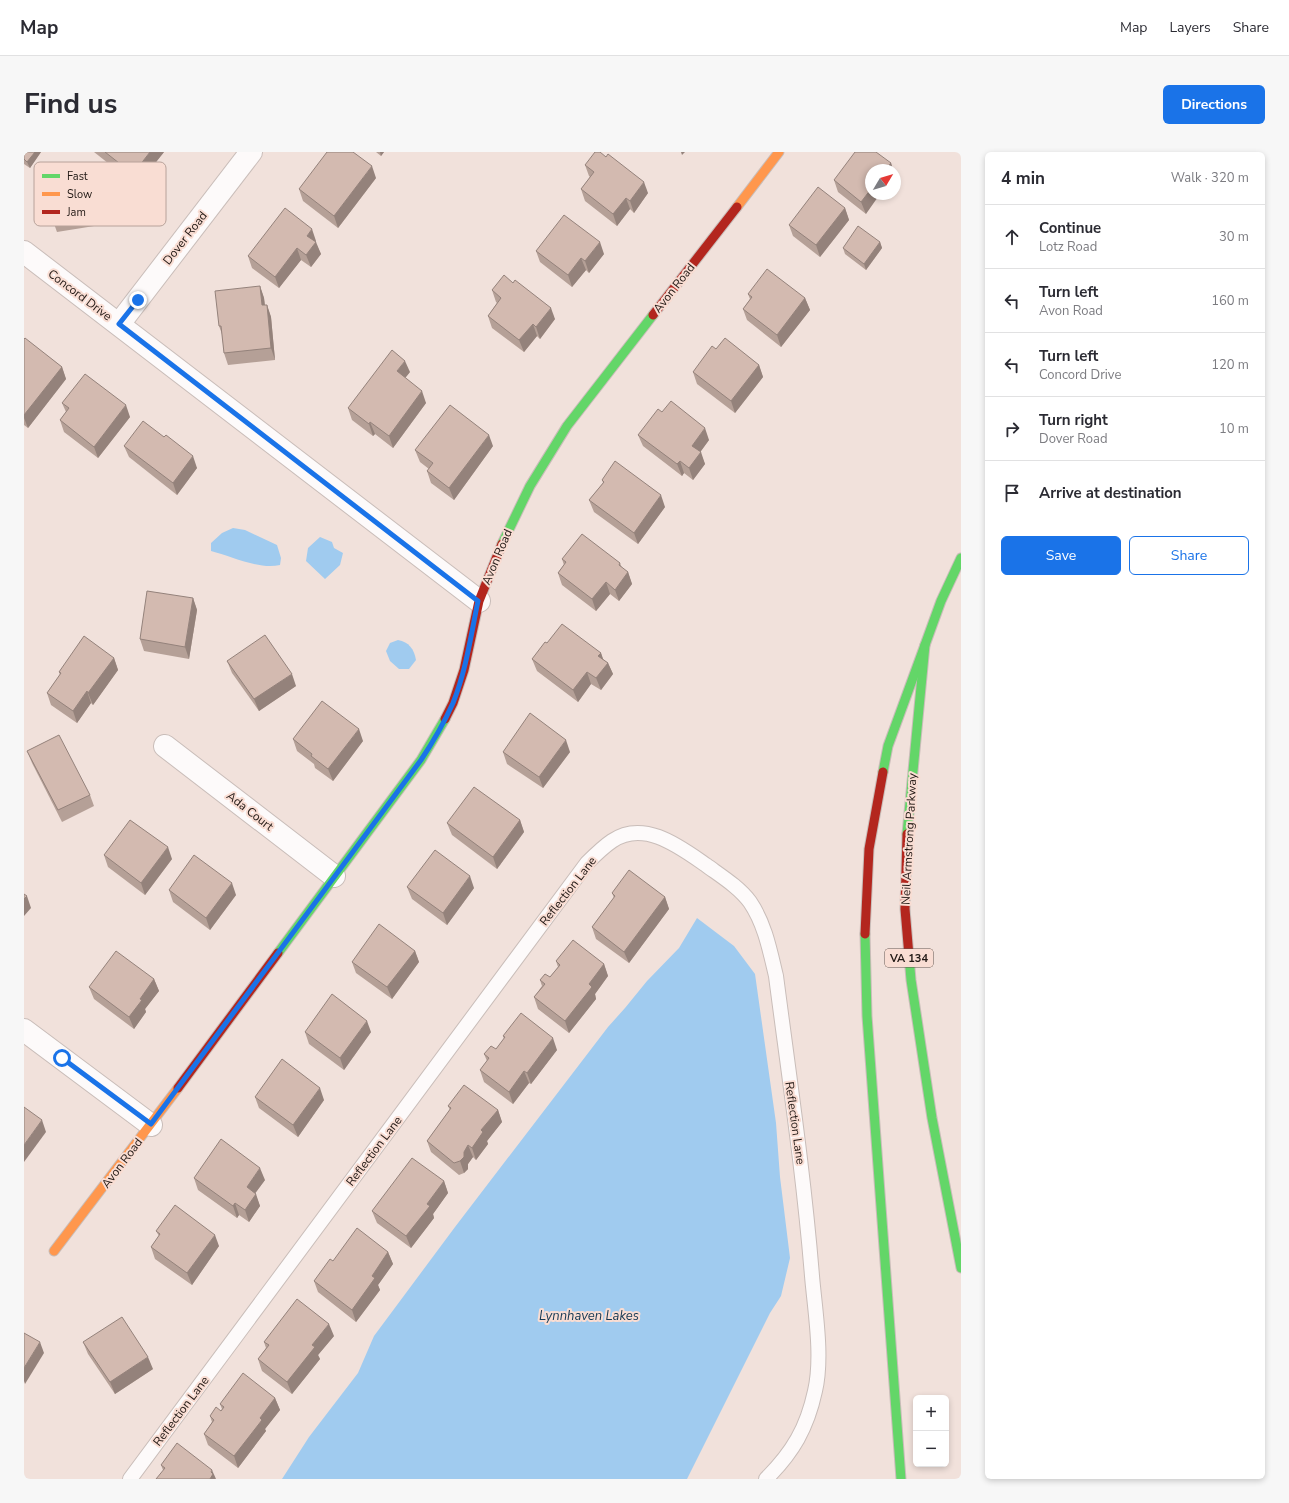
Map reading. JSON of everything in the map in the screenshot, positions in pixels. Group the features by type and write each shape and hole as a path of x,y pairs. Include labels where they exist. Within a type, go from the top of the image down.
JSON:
{"main road":[{"name":"Avon Road","path":"54,1251 151,1124 421,760 437,734 453,702 464,670 478,601 507,532 530,486 567,426 779,152"},
{"name":"Neil Armstrong Parkway","path":"961,558 941,601 925,645 906,840 905,909 911,980 932,1118 961,1268"},
{"path":"900,1479 867,1016 865,936 870,850 878,796 888,746 925,645"}],"street":[{"name":"Dover Road","path":"119,324 251,152"},
{"name":"Concord Drive","path":"24,252 478,601"},
{"name":"Ada Court","path":"165,746 334,876"},
{"path":"24,1030 151,1124"}],"lane":[{"name":"Reflection Lane","path":"130,1479 587,863 613,840 629,834 645,833 661,837 676,844 725,879 749,901 767,939 776,976 807,1209 816,1318 818,1373 816,1389 807,1421 790,1452 766,1479"}],"water":[{"path":"233,528 245,530 277,545 281,558 280,565 263,566 211,551 211,543 222,533"},
{"path":"320,537 332,542 334,548 343,553 340,565 325,579 306,561 308,548"},
{"path":"398,640 408,644 414,653 416,660 409,669 399,669 390,661 386,651 390,643"},
{"name":"Lynnhaven Lakes","path":"697,918 734,946 755,974 776,1123 780,1177 790,1258 781,1296 770,1313 687,1479 282,1479 309,1437 358,1373 374,1336 455,1227 608,1027 647,981 679,948"}],"building":[{"path":"24,152 35,152 27,162 24,159"},
{"path":"105,152 150,152 142,162 118,162"},
{"path":"327,152 353,152 372,166 334,216 299,189"},
{"path":"595,152 600,152 606,157 608,154 644,182 630,201 626,198 613,214 581,189 594,172 585,165"},
{"path":"855,152 876,152 891,163 865,164 865,197 861,202 834,180"},
{"path":"818,187 845,208 816,245 789,225"},
{"path":"285,208 312,229 307,236 316,242 306,255 297,248 275,277 248,256"},
{"path":"564,215 600,242 585,261 581,258 568,275 536,251"},
{"path":"858,226 880,242 864,264 843,248"},
{"path":"767,269 805,298 777,335 743,309 752,297 748,294"},
{"path":"504,275 513,283 515,280 551,308 536,327 533,324 519,340 488,316 501,298 492,290"},
{"path":"260,286 262,305 267,305 271,348 224,353 215,291"},
{"path":"25,338 62,367 24,415 24,339"},
{"path":"725,338 759,365 731,401 693,372 712,346 716,349"},
{"path":"392,350 405,361 397,371 422,391 389,436 370,422 369,424 348,408"},
{"path":"85,374 126,405 94,447 60,420 69,408 62,403"},
{"path":"671,401 705,428 692,446 701,452 689,468 680,461 677,464 638,435 658,409 662,412"},
{"path":"450,405 489,435 449,488 427,471 433,463 415,450"},
{"path":"143,421 164,437 166,435 193,456 173,483 124,446"},
{"path":"615,461 661,495 634,533 589,500 604,482 602,480"},
{"path":"582,534 620,563 619,565 628,572 615,590 606,582 592,599 558,573 566,562 562,559"},
{"path":"147,591 193,598 185,647 140,639"},
{"path":"562,624 601,653 598,656 608,663 596,678 587,672 573,690 532,659"},
{"path":"265,635 292,674 254,699 227,661"},
{"path":"84,636 114,658 73,711 47,693 61,673 59,672"},
{"path":"322,701 359,729 328,769 293,739"},
{"path":"530,713 566,740 539,777 503,752"},
{"path":"59,735 90,795 58,810 27,751"},
{"path":"474,787 520,820 493,857 447,823"},
{"path":"130,820 168,847 141,883 104,855"},
{"path":"435,850 470,876 443,913 407,887"},
{"path":"194,855 232,883 206,918 169,890"},
{"path":"629,870 665,897 624,952 592,927 615,896 612,893"},
{"path":"379,924 415,951 387,987 352,962"},
{"path":"573,940 604,964 589,984 592,987 565,1021 534,997 545,984 540,980 545,974 550,977 560,965 556,961"},
{"path":"116,951 154,979 140,999 142,1000 129,1017 89,987"},
{"path":"332,994 367,1021 340,1058 305,1032"},
{"path":"521,1013 553,1038 527,1073 524,1071 509,1092 480,1070 489,1058 484,1054 491,1046 496,1049 505,1037 503,1036"},
{"path":"282,1059 320,1088 293,1125 255,1097"},
{"path":"464,1085 498,1110 481,1130 483,1132 472,1148 468,1145 464,1152 464,1157 460,1161 454,1163 427,1141 451,1108 448,1106"},
{"path":"24,1107 42,1120 24,1145"},
{"path":"221,1139 260,1168 247,1187 256,1194 245,1210 235,1203 233,1206 194,1178"},
{"path":"412,1158 444,1181 427,1204 430,1206 406,1236 372,1211"},
{"path":"175,1205 215,1235 187,1273 151,1247 160,1234 156,1231"},
{"path":"357,1228 388,1252 372,1276 375,1278 352,1310 314,1281 330,1259 333,1261"},
{"path":"297,1299 329,1324 312,1345 315,1347 287,1382 258,1359 269,1345 264,1342"},
{"path":"122,1317 148,1357 110,1382 83,1342"},
{"path":"24,1333 40,1342 24,1368"},
{"path":"243,1373 275,1398 260,1418 262,1420 234,1456 204,1434 214,1420 210,1416 216,1407 221,1411 224,1407 220,1404"},
{"path":"177,1443 212,1470 211,1472 213,1474 210,1479 156,1479 165,1468 161,1465"}],"traffic: fast":[{"path":"502,544 530,486 567,426 653,315"},
{"path":"907,834 925,645 941,601 961,558"},
{"path":"883,772 888,746 925,645"},
{"path":"278,953 421,760 445,719"},
{"path":"865,934 867,1016 901,1479"},
{"path":"909,956 911,980 932,1118 961,1268"}],"traffic: slow":[{"path":"737,207 779,152"},
{"path":"54,1251 178,1088"}],"traffic: jam":[{"path":"653,315 737,207"},
{"path":"445,719 453,703 464,670 479,601 502,544"},
{"path":"865,934 869,849 883,772"},
{"path":"907,834 905,909 909,956"},
{"path":"178,1088 278,953"}],"route":[{"path":"62,1058 151,1124 421,760 437,734 453,702 464,670 478,601 119,324 138,300"}]}
